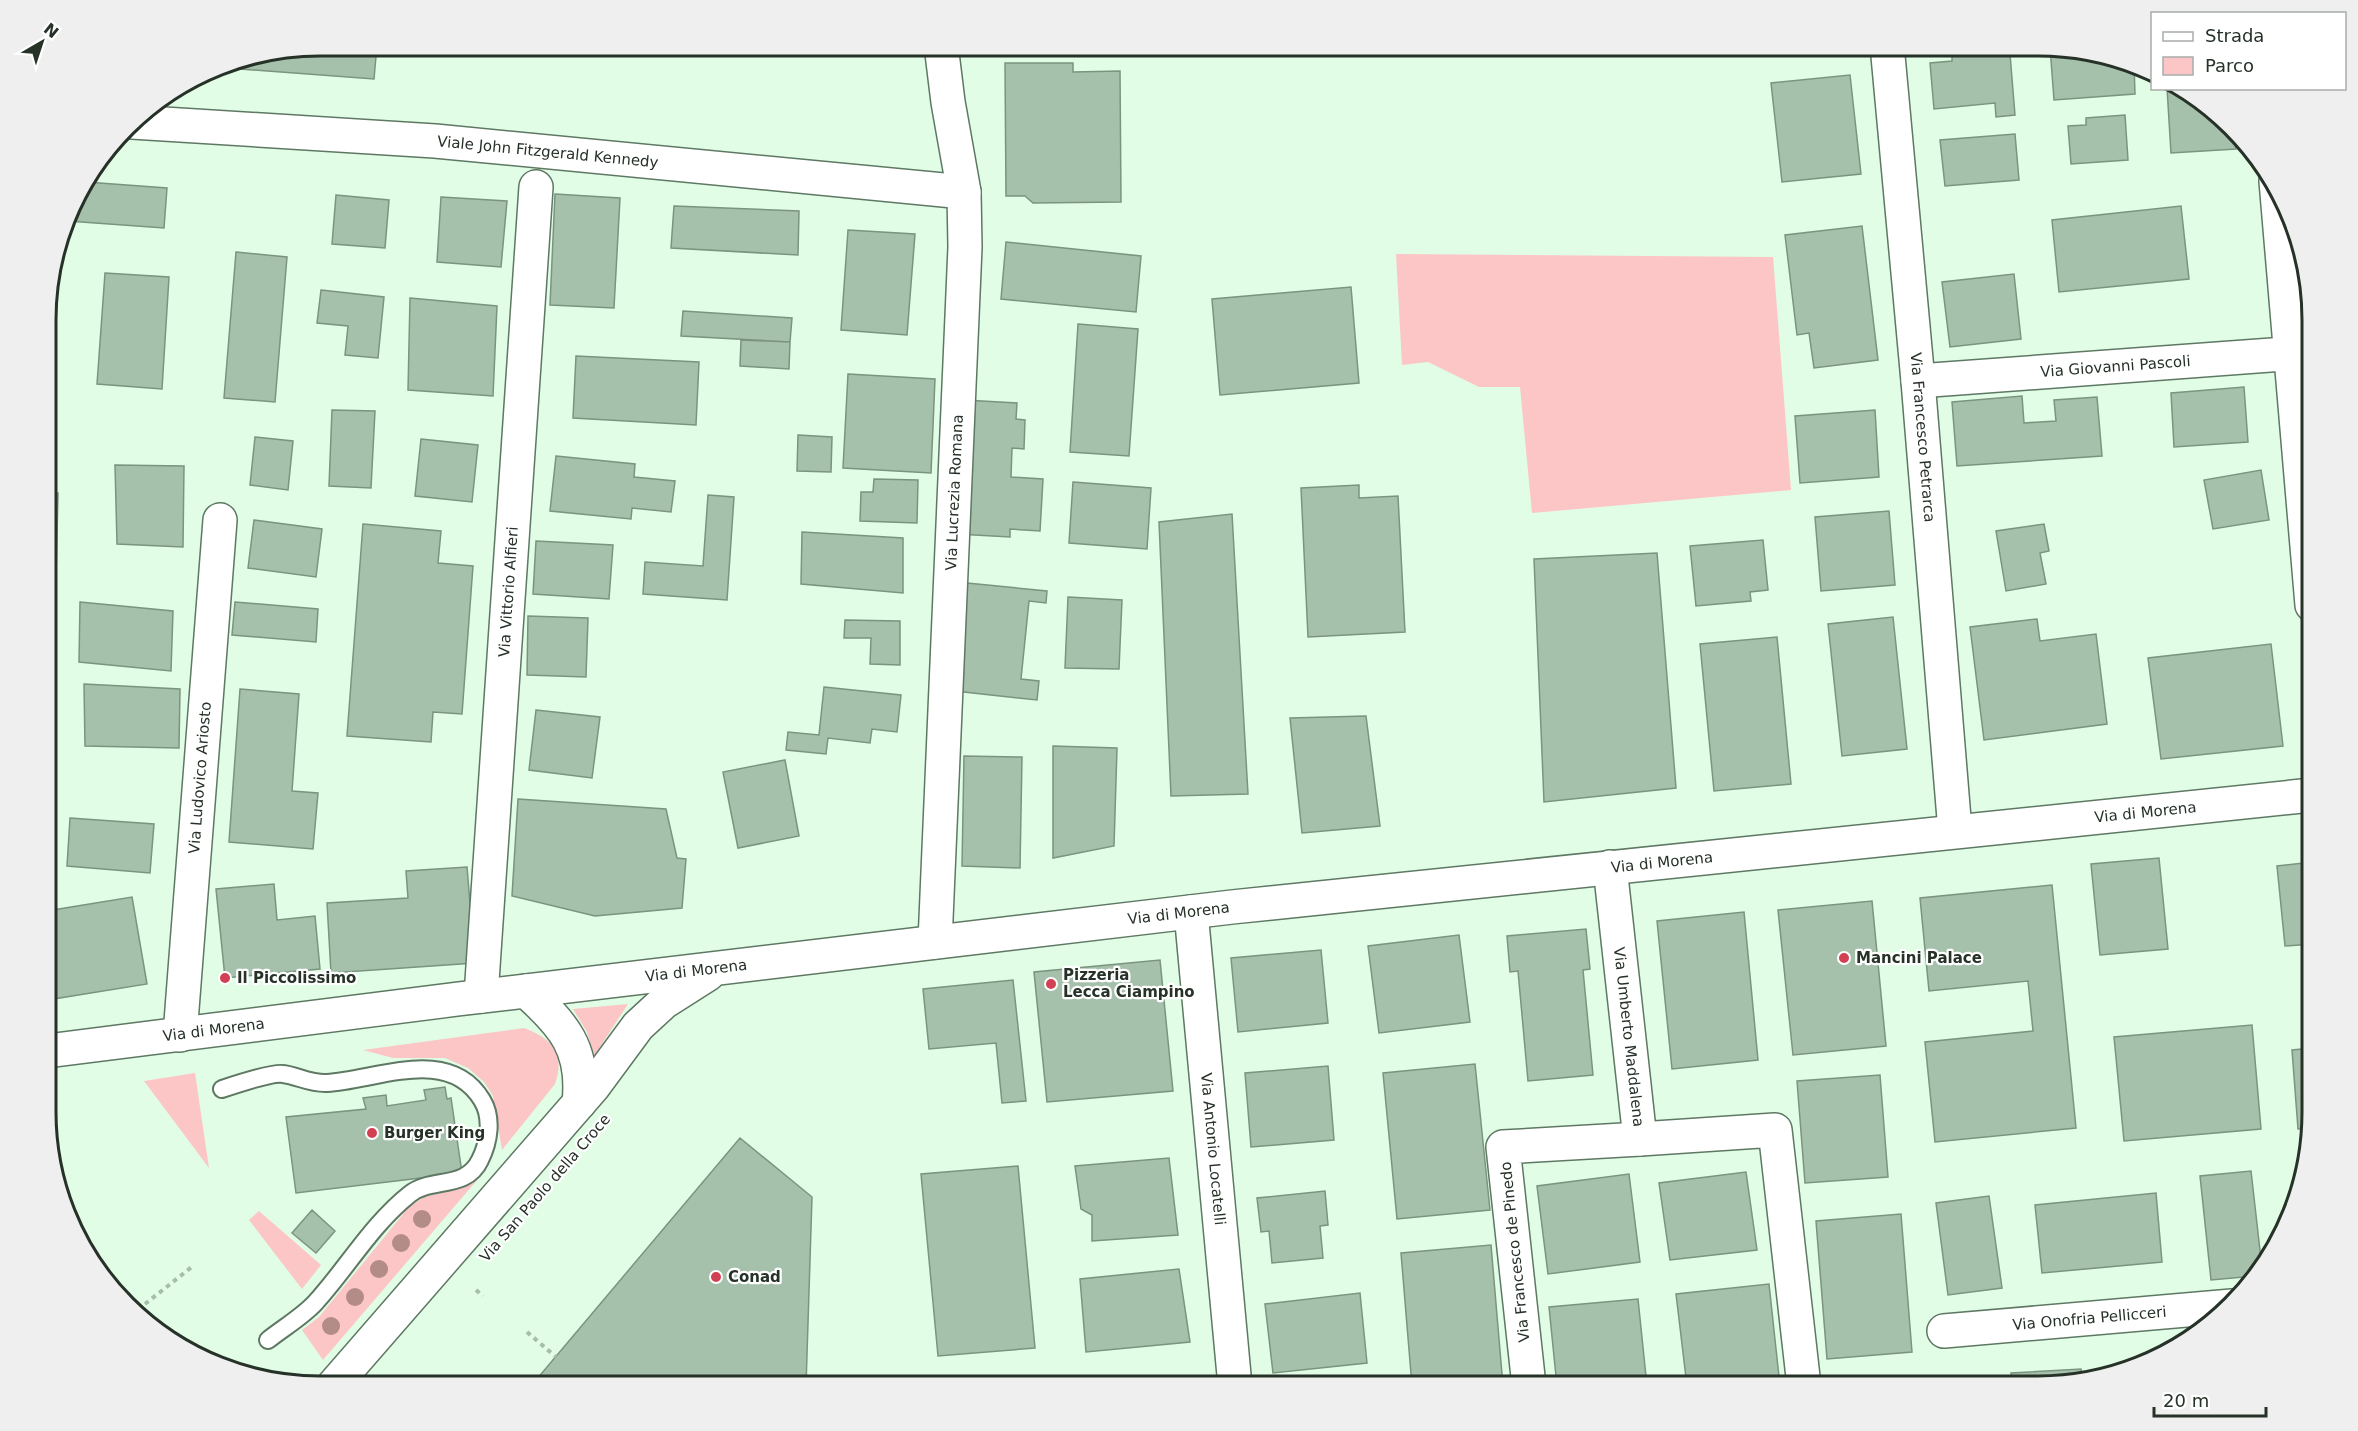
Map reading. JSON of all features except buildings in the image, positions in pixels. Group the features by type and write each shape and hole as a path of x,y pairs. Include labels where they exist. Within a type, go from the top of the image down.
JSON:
{"street":[{"name":"Via Lucrezia Romana","path":"935,942 965,247 964,192 948,102 943,56"},
{"name":"Via Francesco Petrarca","path":"1888,56 1918,381 1955,831"},
{"name":"Viale John Fitzgerald Kennedy","path":"143,123 435,141 964,192"},
{"name":"Via Vittorio Alfieri","path":"481,996 536,187"},
{"path":"2281,216 2301,353 2302,376"},
{"name":"Via Giovanni Pascoli","path":"1918,381 2301,353"},
{"name":"Via Ludovico Ariosto","path":"180,1035 220,520"},
{"name":"Via di Morena","path":"56,1051 481,996 1191,912 2302,796"},
{"name":"Via Umberto Maddalena","path":"1610,867 1640,1139 1775,1130 1803,1376"},
{"name":"Via Antonio Locatelli","path":"1191,912 1227,1376"},
{"name":"Via San Paolo della Croce","path":"342,1376 579,1103 648,1015 681,990 716,969"},
{"name":"Via San Paolo della Croce","path":"526,991 552,1016 574,1049 581,1073 579,1103"},
{"name":"Via Francesco de Pinedo","path":"1528,1376 1503,1147 1640,1139"},
{"name":"Via Onofria Pellicceri","path":"1944,1330 2216,1307"}],"lane":[{"path":"222,1089 281,1073 304,1080 326,1083 402,1071 435,1069 454,1073 474,1086 486,1106 489,1137 479,1163 460,1180 414,1191 396,1205 313,1305 268,1340"}],"path":[{"path":"145,1304 193,1266"},
{"path":"476,1290 483,1296"},
{"path":"527,1332 556,1357"}],"green space":[{"path":"1396,254 1773,257 1791,490 1532,513 1520,387 1479,387 1428,362 1402,365"},
{"path":"628,1004 594,1056 587,1032 573,1009"},
{"path":"524,1028 542,1037 554,1048 559,1064 558,1073 555,1084 502,1150 493,1096 484,1082 468,1068 445,1058 393,1058 363,1050"},
{"path":"195,1073 209,1168 144,1081"},
{"path":"478,1179 323,1360 302,1330 319,1317 408,1208 424,1197 458,1189"},
{"path":"259,1211 321,1265 302,1289 249,1220"}],"place":[{"name":"Mancini Palace","path":"1844,958"},
{"name":"Il Piccolissimo","path":"225,978"},
{"name":"Pizzeria Lecca Ciampino","path":"1051,984"},
{"name":"Burger King","path":"372,1133"},
{"name":"Conad","path":"716,1277"}]}
